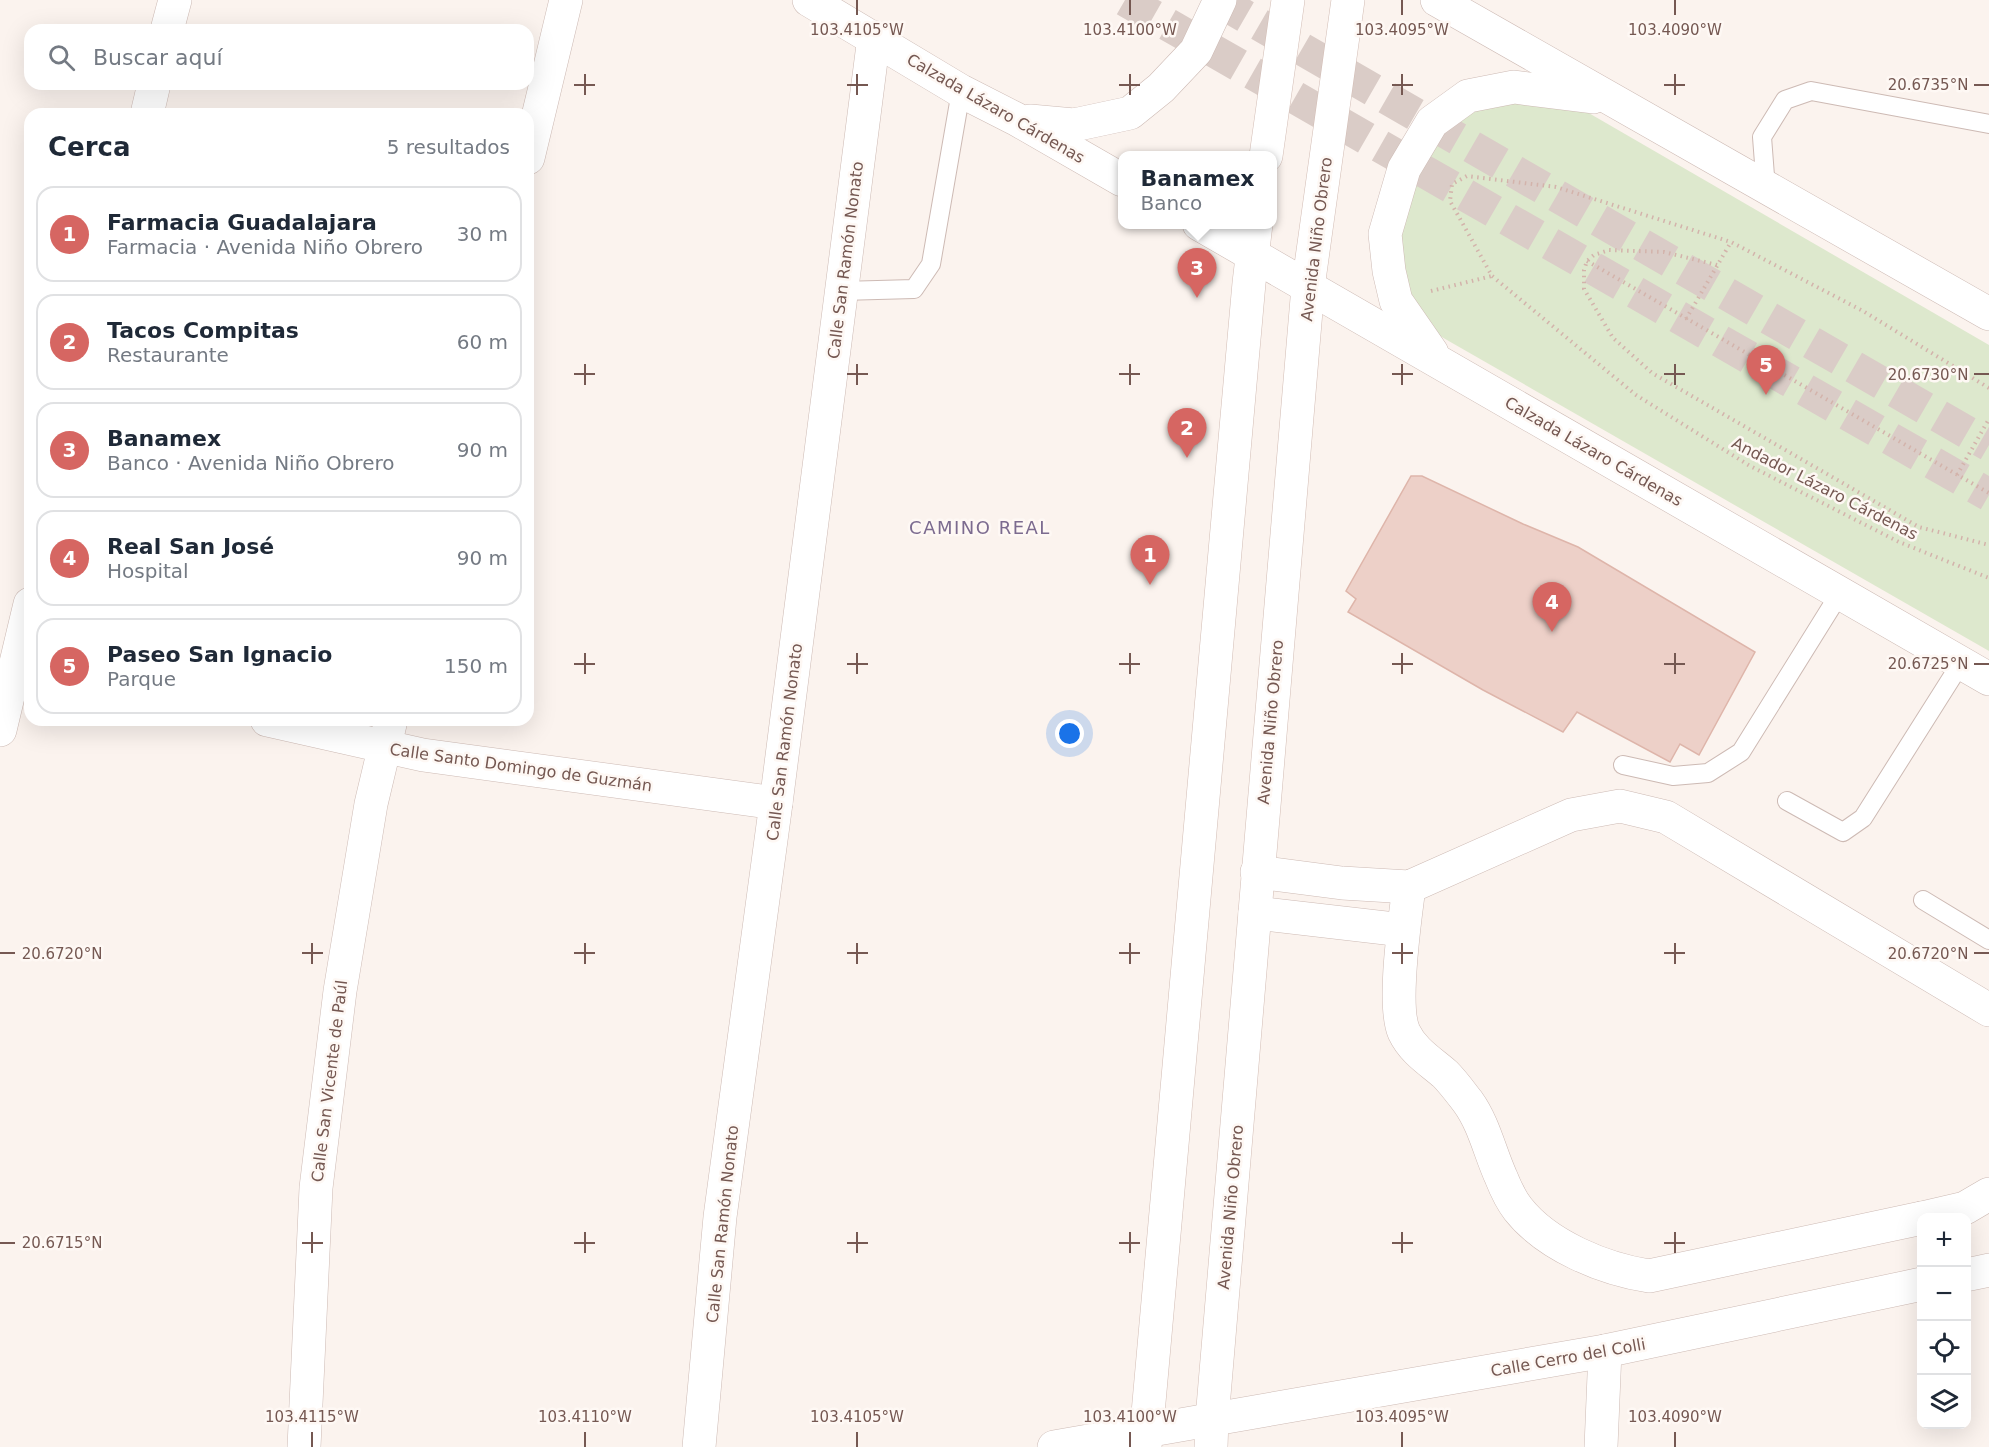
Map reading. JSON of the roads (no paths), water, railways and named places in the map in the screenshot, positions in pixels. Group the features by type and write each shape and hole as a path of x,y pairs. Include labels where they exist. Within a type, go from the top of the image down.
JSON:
{"street":[{"path":"169,24 175,0"},
{"path":"534,133 566,0"},
{"name":"Calzada Lázaro Cárdenas","path":"809,0 961,91 1016,119 1118,178"},
{"path":"1016,119 1074,125 1130,113 1161,88 1196,51 1220,0"},
{"path":"1267,151 1288,0"},
{"name":"Avenida Niño Obrero","path":"1212,1433 1257,872 1308,287 1348,0"},
{"path":"1437,0 1989,314"},
{"name":"Calle San Ramón Nonato","path":"699,1447 720,1217 776,803 874,37"},
{"path":"1438,362 1396,301 1389,271 1385,234 1404,169 1432,122 1468,96 1514,87 1607,98"},
{"path":"148,108 153,90"},
{"name":"Calzada Lázaro Cárdenas","path":"1214,229 1253,239 1308,287 1989,679"},
{"path":"1145,1439 1253,239"},
{"path":"0,730 24,628"},
{"name":"Calle Santo Domingo de Guzmán","path":"323,726 388,733 423,755 776,803"},
{"name":"Calle San Vicente de Paúl","path":"304,1447 316,1188 340,991 371,804 388,733"},
{"path":"1257,872 1342,883 1409,887 1571,815 1620,806 1666,817 1989,1010"},
{"path":"1409,887 1403,930 1399,1011 1404,1032 1416,1050 1445,1075 1470,1104 1500,1176 1517,1208 1540,1232 1566,1248 1606,1267 1648,1276 1917,1219"},
{"path":"1254,914 1403,930"},
{"path":"1944,1213 1965,1208 1989,1194"},
{"path":"1971,1274 1989,1270"},
{"name":"Calle Cerro del Colli","path":"1054,1447 1212,1433 1917,1285"},
{"path":"1601,1447 1605,1351"}],"lane":[{"path":"842,291 915,289 931,264 961,91"},
{"path":"1766,189 1762,137 1785,100 1811,91 1989,124"},
{"path":"1623,765 1673,776 1708,773 1741,752 1840,593"},
{"path":"1787,801 1843,832 1863,818 1961,663"},
{"path":"1923,900 1989,940"}],"tunnel":[{"path":"1125,0 1989,495"},
{"path":"1217,0 1989,445"}],"place":[{"name":"Banamex","path":"1197,298"},
{"name":"Paseo San Ignacio","path":"1766,395"},
{"name":"Tacos Compitas","path":"1187,458"},
{"name":"Farmacia Guadalajara","path":"1150,585"},
{"name":"Real San José","path":"1552,632"}],"district":[{"name":"CAMINO REAL","path":"980,528"}]}
